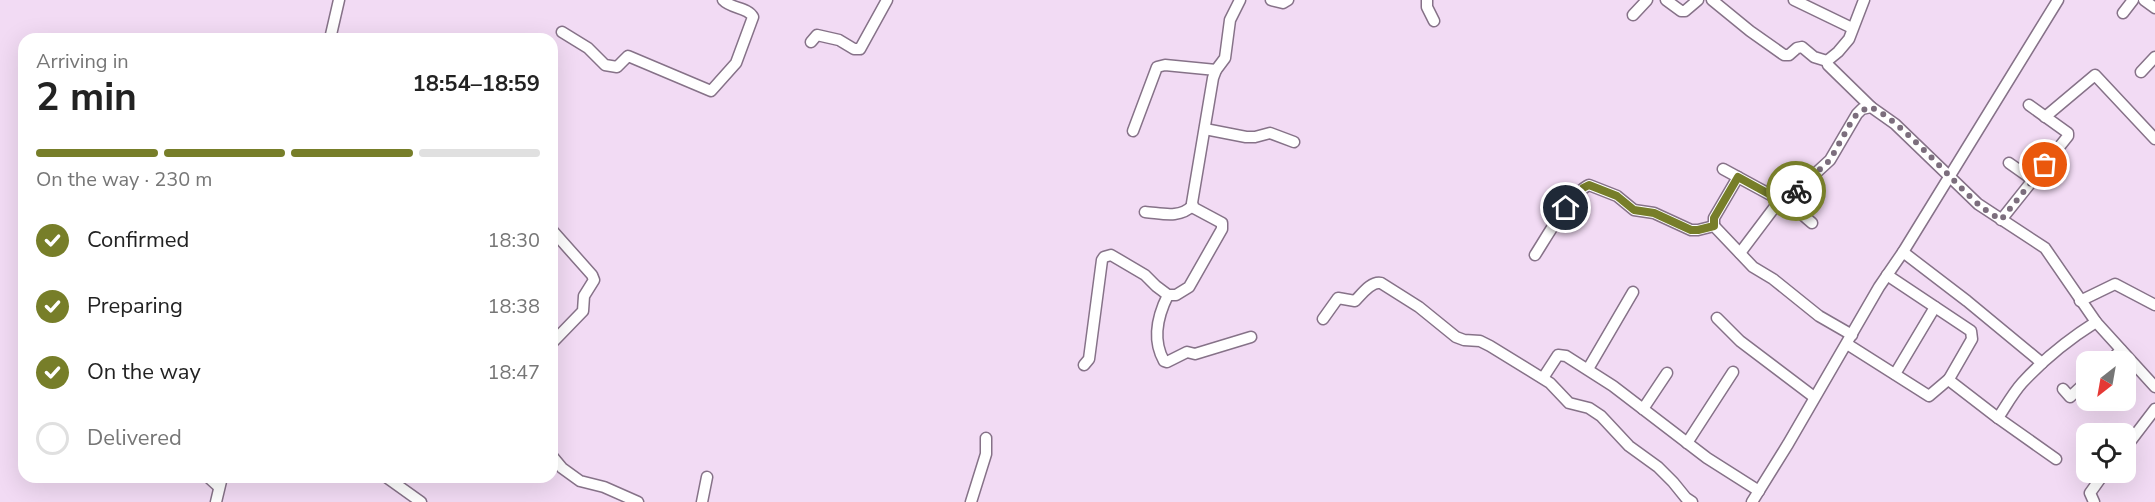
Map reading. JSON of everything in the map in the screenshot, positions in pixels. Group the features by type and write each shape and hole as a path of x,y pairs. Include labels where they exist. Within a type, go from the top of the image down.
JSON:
{"street":[{"path":"331,33 339,0"},
{"path":"562,32 588,48 605,65 617,67 628,56 711,91 736,63 753,17 752,13 729,5 723,0"},
{"path":"811,42 817,35 839,40 854,49 860,49 887,0"},
{"path":"1145,212 1178,215 1186,212 1192,206 1199,154 1216,70 1225,58 1230,20 1240,0"},
{"path":"1271,0 1282,3 1288,0"},
{"path":"1427,0 1427,7 1434,21"},
{"path":"1633,15 1647,0"},
{"path":"1666,0 1681,11 1685,11 1698,0"},
{"path":"1712,0 1784,55 1789,55 1802,47 1814,57 1827,61 1871,107 1895,124 1978,204 2045,248 2080,301 2155,387"},
{"path":"1794,0 1852,28"},
{"path":"1827,61 1847,42 1864,0"},
{"path":"1752,502 1887,276 2058,0"},
{"path":"2123,13 2133,0"},
{"path":"2144,0 2155,8"},
{"path":"2141,72 2155,57"},
{"path":"1133,131 1157,67 1165,65 1216,70"},
{"path":"2045,117 2095,75 2155,139"},
{"path":"2001,220 2068,136 2068,133 2029,105"},
{"path":"1740,253 1782,199 1792,195 1830,160 1854,117 1862,109 1871,107"},
{"path":"1205,129 1246,137 1270,133 1294,142"},
{"path":"2009,163 2033,180"},
{"path":"1723,169 1782,199 1812,223"},
{"path":"1738,177 1714,218 1714,226 1753,267 1773,279 1895,374 1929,396 1949,379 1971,343 1972,335 1966,328 1887,276"},
{"path":"1535,255 1566,208 1583,188 1589,185 1617,196 1634,210 1654,213 1691,230 1714,226"},
{"path":"1084,365 1089,359 1104,257 1111,255 1137,270 1168,295 1176,295 1190,287 1222,227 1219,221 1192,206"},
{"path":"558,237 594,280 584,296 583,310 558,336"},
{"path":"1903,252 2042,363"},
{"path":"1323,319 1338,298 1355,300 1371,285 1378,282 1419,307 1448,332 1464,340 1480,341 1543,378 1556,388 1569,403 1588,408 1601,416 1629,446 1658,467 1692,502"},
{"path":"2080,301 2115,284 2155,305"},
{"path":"1588,369 1633,292"},
{"path":"1168,295 1158,326 1164,361 1167,362 1187,352 1195,354 1251,337"},
{"path":"1895,374 1935,307"},
{"path":"1717,318 1740,341 1814,397"},
{"path":"1998,418 2018,388 2042,363 2066,341 2096,321"},
{"path":"1543,378 1558,355 1562,354 1588,369 1687,443 1759,491"},
{"path":"1687,443 1733,372"},
{"path":"1643,409 1667,373"},
{"path":"1949,379 1998,418 2056,459"},
{"path":"2063,389 2070,397 2076,391"},
{"path":"2136,434 2155,409"},
{"path":"970,502 986,454 986,438"},
{"path":"558,463 580,481 604,487 638,502"},
{"path":"702,502 707,477"},
{"path":"216,502 221,483"},
{"path":"394,483 421,502"},
{"path":"2094,502 2090,493 2098,483"}],"way so far":[{"path":"1796,191 1814,177 1833,157 1854,117 1862,109 1868,107 1874,108 1895,124 1978,204 2001,220 2045,165"}],"route":[{"path":"1566,208 1583,188 1589,185 1619,197 1634,210 1654,213 1694,231 1714,226 1714,218 1738,177 1780,200 1796,191"}]}
